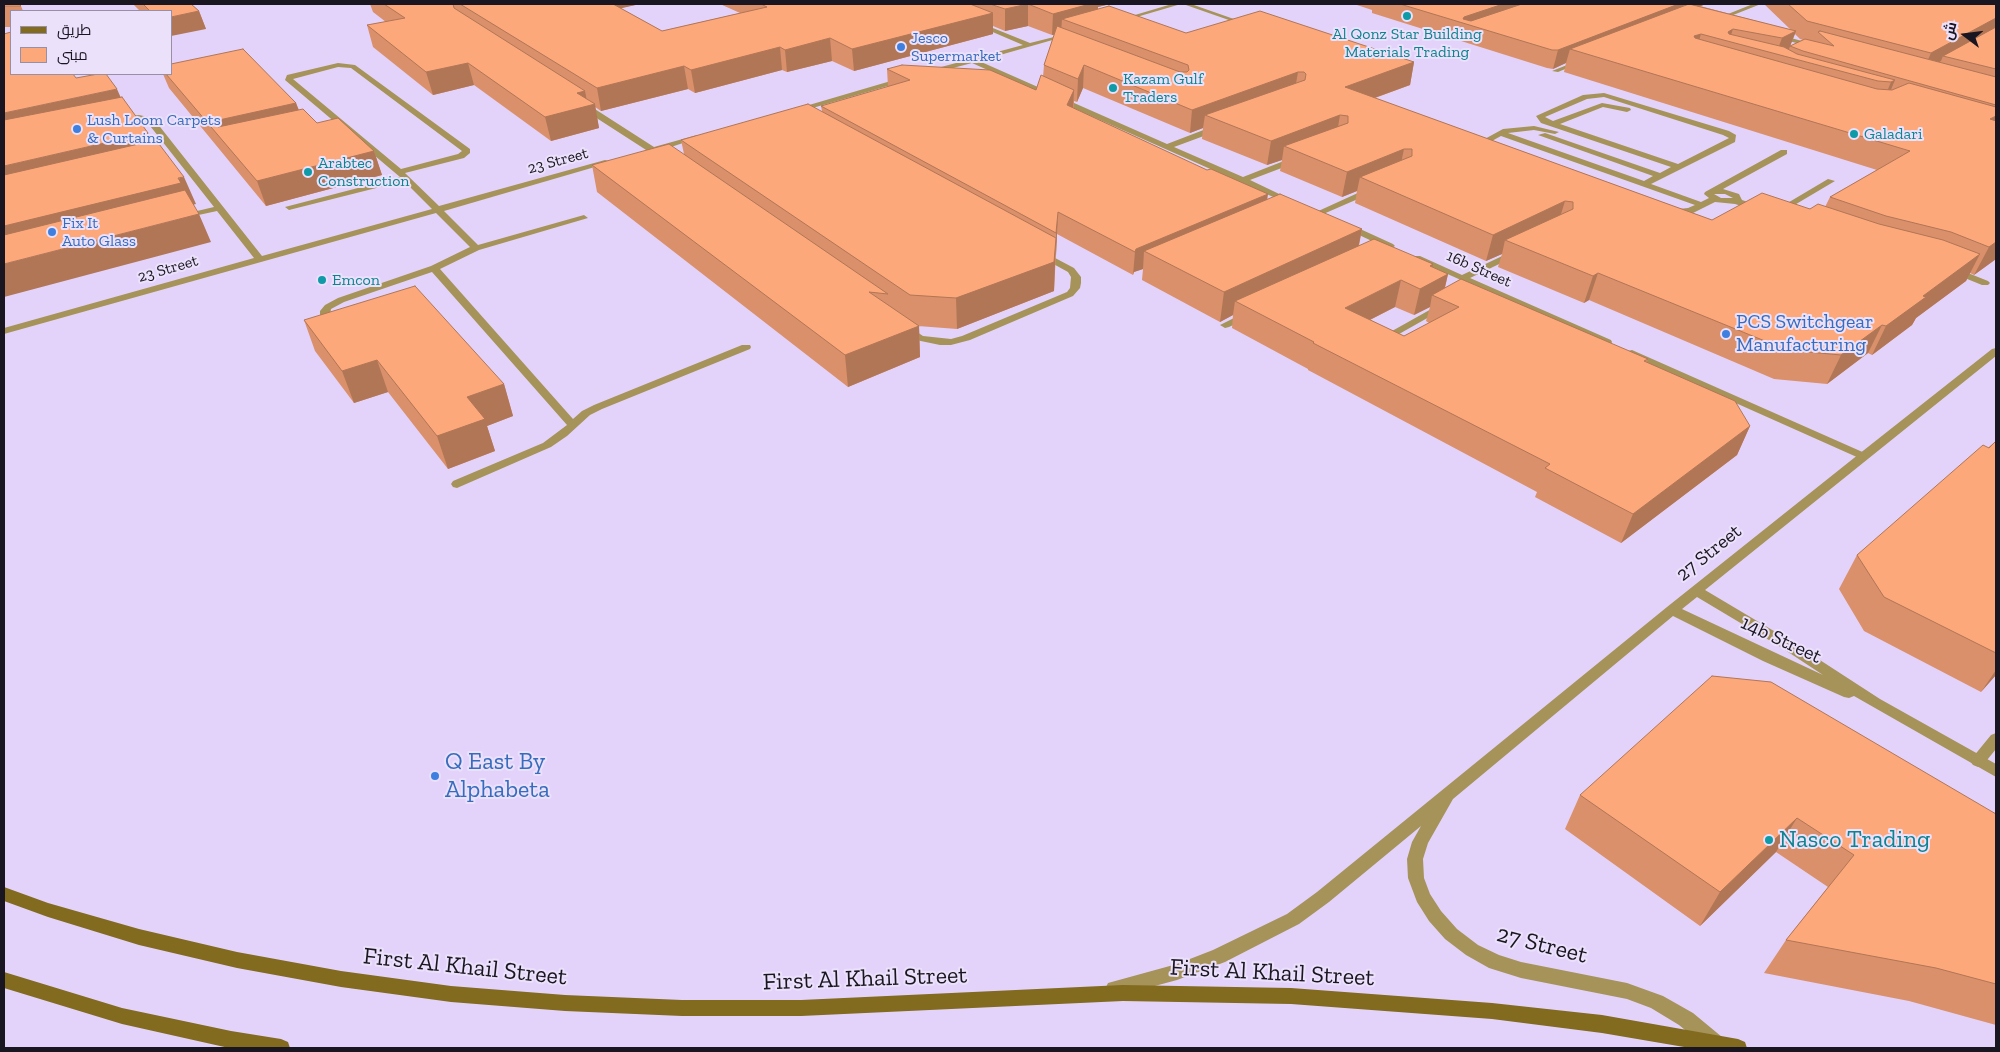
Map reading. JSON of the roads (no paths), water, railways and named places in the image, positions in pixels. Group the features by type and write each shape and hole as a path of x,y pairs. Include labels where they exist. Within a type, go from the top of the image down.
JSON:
{"main road":[{"name":"First Al Khail Street","path":"4,894 48,910 139,937 237,960 341,979 451,994 565,1003 682,1008 801,1008 1084,994 1218,993 1291,996 1473,1010 1602,1024 1738,1048"},
{"path":"4,980 122,1016 281,1048"}],"street":[{"path":"1113,22 1178,4"},
{"path":"1186,4 1254,27"},
{"path":"1716,20 1758,4"},
{"path":"1707,18 1726,23"},
{"path":"971,21 1030,45"},
{"path":"927,74 1076,32"},
{"path":"1764,33 1822,48"},
{"path":"1048,40 1064,46"},
{"path":"1804,50 1812,46"},
{"name":"16b Street","path":"973,61 1863,456"},
{"path":"1556,71 1582,61"},
{"path":"289,207 403,175 461,156 467,151 353,66 338,65 290,77 289,80 403,175 476,248"},
{"path":"801,119 788,112 908,79"},
{"path":"1645,184 1668,171 1678,167 1728,142 1734,138 1726,133 1604,95 1586,97 1540,116 1541,119 1553,124 1678,167"},
{"path":"577,101 648,151 668,160"},
{"path":"1553,124 1598,106 1612,106 1728,142"},
{"path":"111,121 133,117 147,118 260,259"},
{"path":"331,123 340,121"},
{"path":"1168,146 1225,126"},
{"path":"1505,152 1488,145 1485,140 1500,133 1522,128 1545,129 1668,171"},
{"path":"1522,128 1660,176"},
{"path":"1500,133 1702,205"},
{"path":"648,151 707,135"},
{"path":"1660,209 1685,212 1702,205 1714,195 1784,152"},
{"path":"1243,180 1307,155"},
{"path":"171,161 181,159"},
{"name":"23 Street","path":"4,331 615,160"},
{"path":"1714,195 1726,202 1736,201 1778,215 1831,181"},
{"path":"1285,213 1310,210 1376,188"},
{"path":"172,220 219,208"},
{"path":"338,331 325,315 325,311 334,304 434,268 476,248 584,218"},
{"path":"896,321 920,338 951,342 966,338 1070,294 1075,288 1076,283 1076,277 1071,270 1029,247"},
{"path":"1463,278 1527,247"},
{"path":"1376,255 1402,251"},
{"path":"434,268 573,425"},
{"path":"1947,272 1985,284 1996,284"},
{"path":"1464,294 1479,285"},
{"path":"1378,342 1448,303"},
{"path":"1225,325 1261,308"},
{"path":"458,484 547,445 598,407 746,347"},
{"name":"27 Street","path":"1084,994 1132,985 1177,972 1219,956 1284,924 1323,897 1672,610 1996,351"},
{"name":"14b Street","path":"1697,591 1784,643 1875,703 1996,771"},
{"name":"14b Street","path":"1672,610 1768,657 1875,703"},
{"path":"1978,761 1996,739"},
{"name":"27 Street","path":"1450,791 1420,842 1415,859 1416,878 1423,897 1434,916 1451,934 1472,950 1495,962 1521,970 1627,990 1657,1002 1686,1019 1715,1043"}],"place":[{"name":"Al Qonz Star Building Materials Trading","path":"1407,16"},
{"name":"Jesco Supermarket","path":"901,47"},
{"name":"Kazam Gulf Traders","path":"1113,88"},
{"name":"Lush Loom Carpets & Curtains","path":"77,129"},
{"name":"Galadari","path":"1854,134"},
{"name":"Arabtec Construction","path":"308,172"},
{"name":"Fix It Auto Glass","path":"52,232"},
{"name":"Emcon","path":"322,280"},
{"name":"PCS Switchgear Manufacturing","path":"1726,334"},
{"name":"Q East By Alphabeta","path":"435,776"},
{"name":"Nasco Trading","path":"1769,840"}]}
